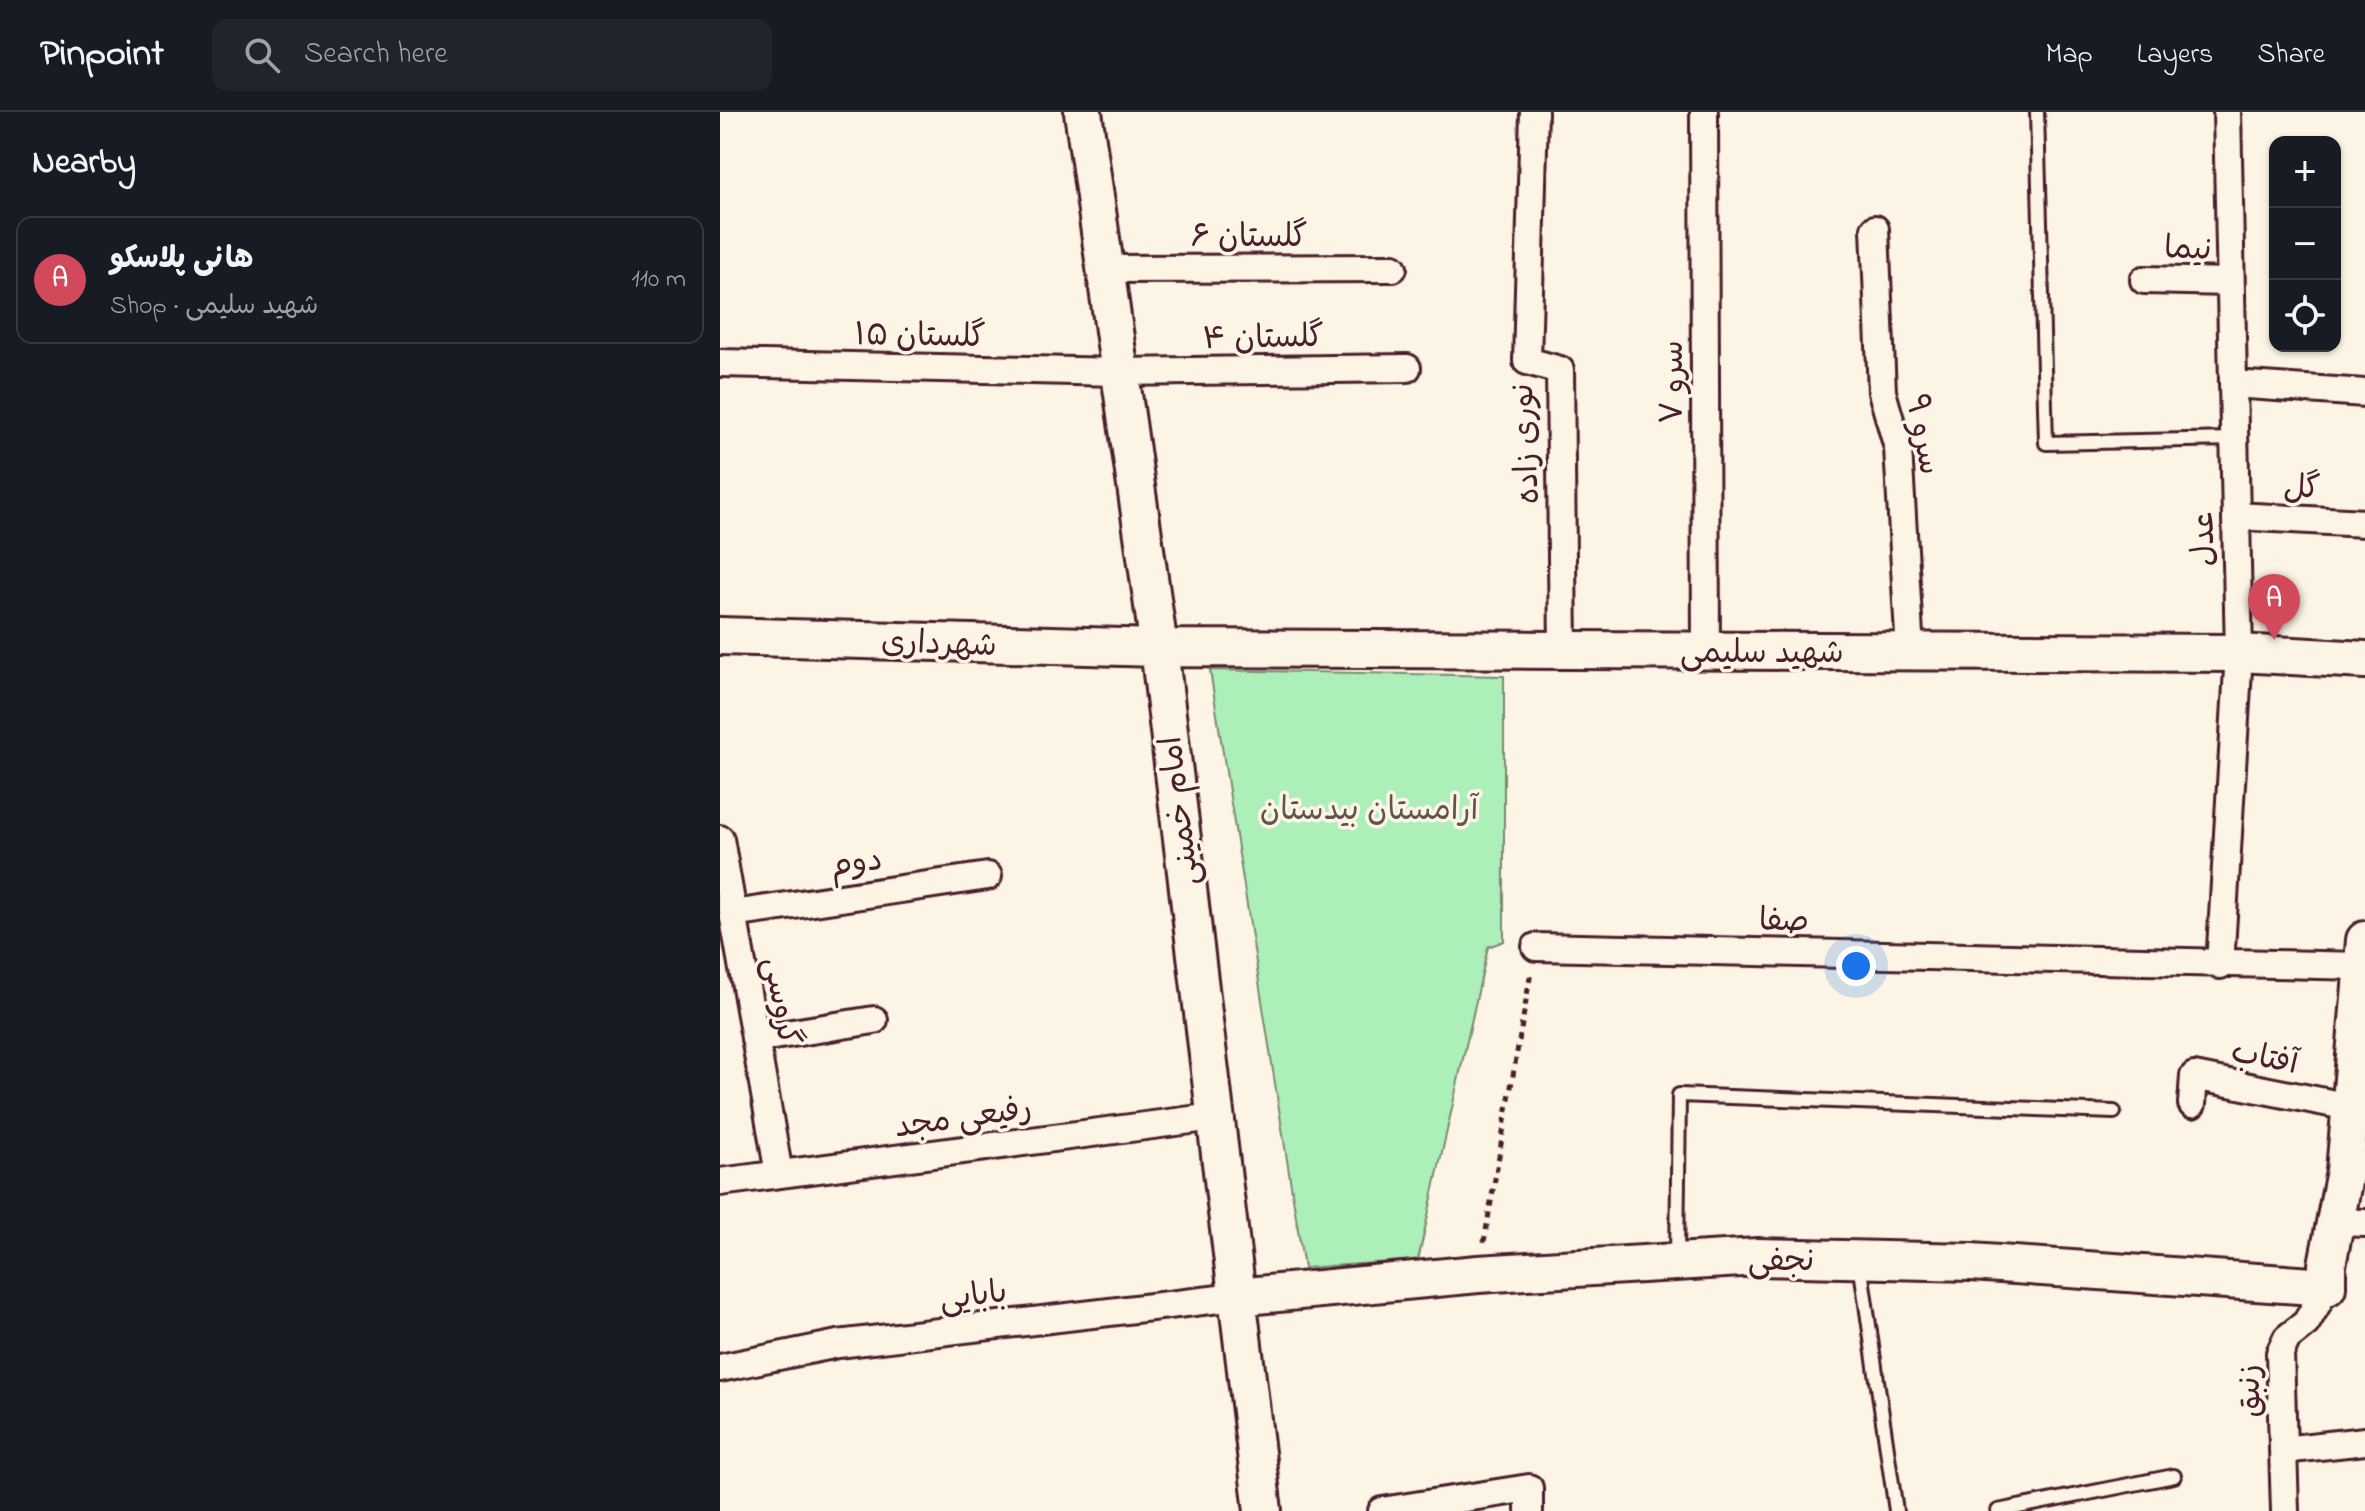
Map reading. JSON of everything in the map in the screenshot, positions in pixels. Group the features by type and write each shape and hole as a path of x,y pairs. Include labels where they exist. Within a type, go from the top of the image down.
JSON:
{"street":[{"name":"امام خمینی","path":"1083,112 1159,648 1263,1511"},
{"name":"نوری زاده","path":"1534,112 1527,361 1560,370 1563,650"},
{"name":"سرو ۷","path":"1704,112 1706,651"},
{"name":"عدل","path":"2220,965 2239,653 2227,112"},
{"name":"سرو ۹","path":"1875,229 1882,392 1898,448 1910,652"},
{"name":"گلستان ۶","path":"1105,269 1393,268"},
{"name":"نیما","path":"2144,280 2230,282"},
{"name":"گلستان ۱۵","path":"720,363 1119,372"},
{"name":"گلستان ۴","path":"1119,372 1407,368"},
{"path":"2233,384 2365,393"},
{"name":"گل","path":"2236,516 2365,523"},
{"name":"شهرداری","path":"720,636 1159,648"},
{"name":"شهید سلیمی","path":"1159,648 2239,653 2365,660"},
{"name":"گروسی","path":"720,839 779,1174"},
{"name":"دوم","path":"733,914 988,876"},
{"name":"صفا","path":"1536,947 2220,965 2364,957"},
{"path":"2327,1287 2350,1222 2345,1171 2364,957"},
{"path":"755,1039 874,1020"},
{"name":"آفتاب","path":"2192,1104 2194,1076 2350,1107"},
{"name":"رفیعی مجد","path":"720,1182 1214,1117"},
{"name":"نجفی","path":"1236,1297 1478,1274 1758,1257 1971,1262 2327,1287"},
{"name":"زنبق","path":"2285,1511 2280,1353 2287,1338 2306,1323 2327,1287"},
{"name":"بابایی","path":"720,1368 838,1344 1236,1297"},
{"path":"2283,1450 2365,1441"},
{"path":"1382,1511 1529,1499"}],"lane":[{"path":"2037,112 2046,443 2234,439"},
{"path":"1677,1263 1679,1095 2114,1112"},
{"path":"1860,1260 1896,1511"},
{"path":"1998,1511 2174,1476"}],"path":[{"path":"1478,1274 1536,947"}],"green space":[{"name":"آرامستان بیدستان","path":"1210,670 1504,676 1504,941 1488,947 1418,1260 1304,1268"}],"place":[{"name":"هانی پلاسکو","path":"2274,640"}]}
